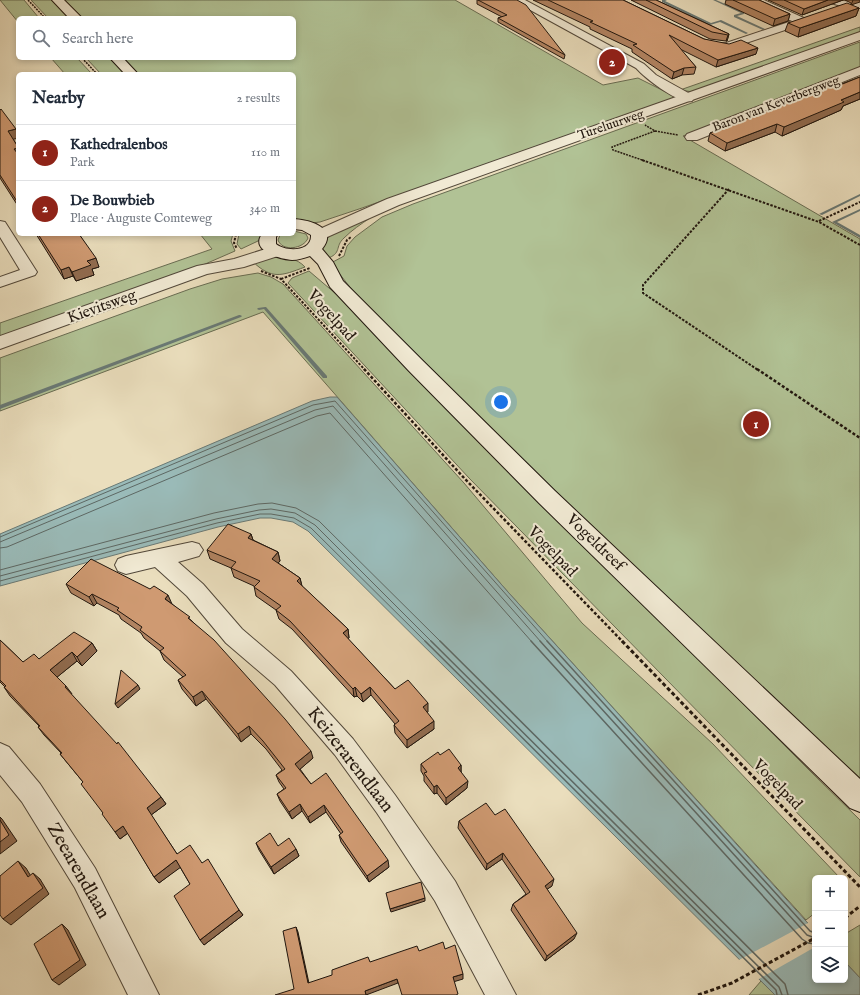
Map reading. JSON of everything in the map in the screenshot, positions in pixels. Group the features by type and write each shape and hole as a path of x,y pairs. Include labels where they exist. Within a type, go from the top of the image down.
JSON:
{"street":[{"path":"58,0 74,16"},
{"path":"517,0 640,66 652,78 688,98"},
{"path":"707,43 727,46 806,19 755,0"},
{"path":"832,5 860,5"},
{"name":"Tureluurweg","path":"310,241 362,215 860,36"},
{"path":"118,60 130,72"},
{"name":"Baron van Keverbergweg","path":"692,137 860,70"},
{"path":"0,225 29,272 0,282"},
{"path":"271,242 282,253 310,241 296,226"},
{"name":"Vogeldreef","path":"310,241 311,268 336,282 421,371 542,491 860,798"},
{"name":"Kievitsweg","path":"0,343 243,256 271,242"},
{"path":"126,565 192,550"},
{"name":"Keizerarendlaan","path":"158,558 195,590 234,636 283,678 344,748 386,804 445,891 501,995"},
{"name":"Zeearendlaan","path":"0,756 31,793 85,878 144,995"}],"path":[{"path":"28,0 42,16"},
{"path":"84,60 95,72"},
{"path":"640,122 655,131 692,137"},
{"path":"655,131 612,146 613,150 729,189 819,222 860,244"},
{"path":"729,189 643,285 643,294 860,438"},
{"path":"819,222 860,202"},
{"path":"236,236 234,243 243,256"},
{"name":"Vogelpad","path":"243,256 260,271 281,279 464,479 860,887"},
{"path":"848,916 860,906"},
{"path":"698,995 732,983 812,940"}],"green space":[{"path":"0,0 24,0 37,16 16,16 16,20"},
{"path":"31,0 52,0 68,16 46,16"},
{"path":"64,0 455,0 603,85 638,78 676,97 362,208 320,222 311,223 296,220 296,72 136,72 124,60 296,60 296,16 80,16"},
{"path":"860,27 860,32 693,92 680,90"},
{"path":"860,42 860,68 683,136 860,239 860,786 491,431 353,291 331,263 344,256 347,246 355,237 382,217 413,204"},
{"path":"53,60 79,60 90,72 63,72"},
{"path":"88,60 112,60 123,72 99,72"},
{"path":"369,217 370,218 341,241 335,254 326,259 321,254 322,246 332,234 346,226"},
{"path":"296,232 306,234 308,238 302,245 293,248 288,248 280,244 278,240 280,236 296,236"},
{"path":"202,236 232,236 231,241 235,251 180,275 0,339 0,323 212,249"},
{"path":"239,236 262,236 258,241 241,249 237,244"},
{"path":"274,256 295,260 305,267 289,273 271,274 252,261"},
{"path":"309,271 336,294 860,820 860,877 469,478 288,283 292,278"},
{"path":"258,273 271,277 283,284 464,483 582,623 713,744 837,875 812,875 812,915 806,920 508,592 263,312 0,411 0,358 190,289 222,279"},
{"path":"860,925 860,978 848,965 848,932"},
{"path":"761,981 775,995 749,995"}],"water":[{"path":"337,397 508,592 812,928 812,983 848,983 848,965 860,978 860,995 775,995 308,531 293,522 271,518 260,518 218,527 0,586 0,534 312,401"}],"pier":[{"path":"810,922 812,924 812,949 757,980 737,961"}],"building":[{"path":"478,0 517,0 526,5 565,55 498,18 507,15"},
{"path":"548,0 623,0 704,39 729,44 741,40 758,48 718,60 669,35 696,67 684,68 674,72 633,45 637,44"},
{"path":"646,0 656,0 729,34 712,32"},
{"path":"733,0 759,0 790,14 775,19"},
{"path":"784,0 828,0 804,9"},
{"path":"847,3 859,8 800,28 788,23"},
{"path":"860,77 860,92 841,100 844,102 784,127 777,124 727,143 710,133 836,83 840,85"},
{"path":"1,109 16,129 8,131 16,144 16,148 14,149 16,152 16,200 0,175"},
{"path":"39,236 80,236 96,258 87,261 91,265 72,272 69,267 61,270"},
{"path":"228,524 251,534 248,538 278,552 272,559 300,578 297,581 348,629 343,633 395,689 408,680 428,703 423,707 434,721 407,740 394,725 399,721 370,687 361,694 355,687 353,689 290,621 276,610 281,606 254,587 260,581 231,568 236,562 207,550"},
{"path":"91,559 150,589 154,586 168,595 165,599 190,617 188,618 214,640 285,719 311,751 295,764 311,784 326,773 388,860 367,876 339,835 343,832 324,805 308,817 300,804 289,812 277,794 286,788 276,775 285,769 249,726 238,734 202,691 193,697 178,680 186,675 160,651 164,648 140,630 142,627 117,610 119,608 92,594 89,597 66,584"},
{"path":"74,632 92,643 77,657 72,652 50,670 117,744 118,742 161,797 147,808 177,854 190,845 202,863 208,859 239,910 200,940 174,896 190,884 176,860 154,877 123,826 115,832 81,784 83,782 60,754 62,753 38,727 40,726 4,687 6,686 0,680 0,640 23,662 34,654 39,659"},
{"path":"121,670 138,685 115,704"},
{"path":"449,749 461,765 458,768 468,781 446,798 437,785 434,787 424,773 427,772 421,764 438,752 440,755"},
{"path":"486,803 495,815 505,809 554,879 545,886 577,933 547,956 513,904 530,892 503,853 487,864 459,821"},
{"path":"0,820 9,835 0,842"},
{"path":"270,833 278,846 289,838 296,849 271,867 256,843"},
{"path":"18,861 28,877 33,873 43,888 3,919 0,915 0,876"},
{"path":"421,882 425,898 390,909 386,893"},
{"path":"62,924 80,960 52,980 34,944"},
{"path":"296,927 308,983 332,975 332,970 368,957 370,962 417,946 419,951 443,942 445,949 455,945 463,974 453,977 458,994 402,995 397,979 365,991 366,995 275,995 294,989 283,931"}],"waterway":[{"path":"666,0 663,1 711,24 720,21 747,33"},
{"path":"714,0 743,13 735,16 764,29"},
{"path":"821,214 860,195"},
{"path":"860,210 834,222 860,237"},
{"path":"259,309 265,308 325,377"},
{"path":"0,407 240,316"}],"place":[{"name":"De Bouwbieb","path":"612,62"},
{"name":"Kathedralenbos","path":"756,424"}]}
